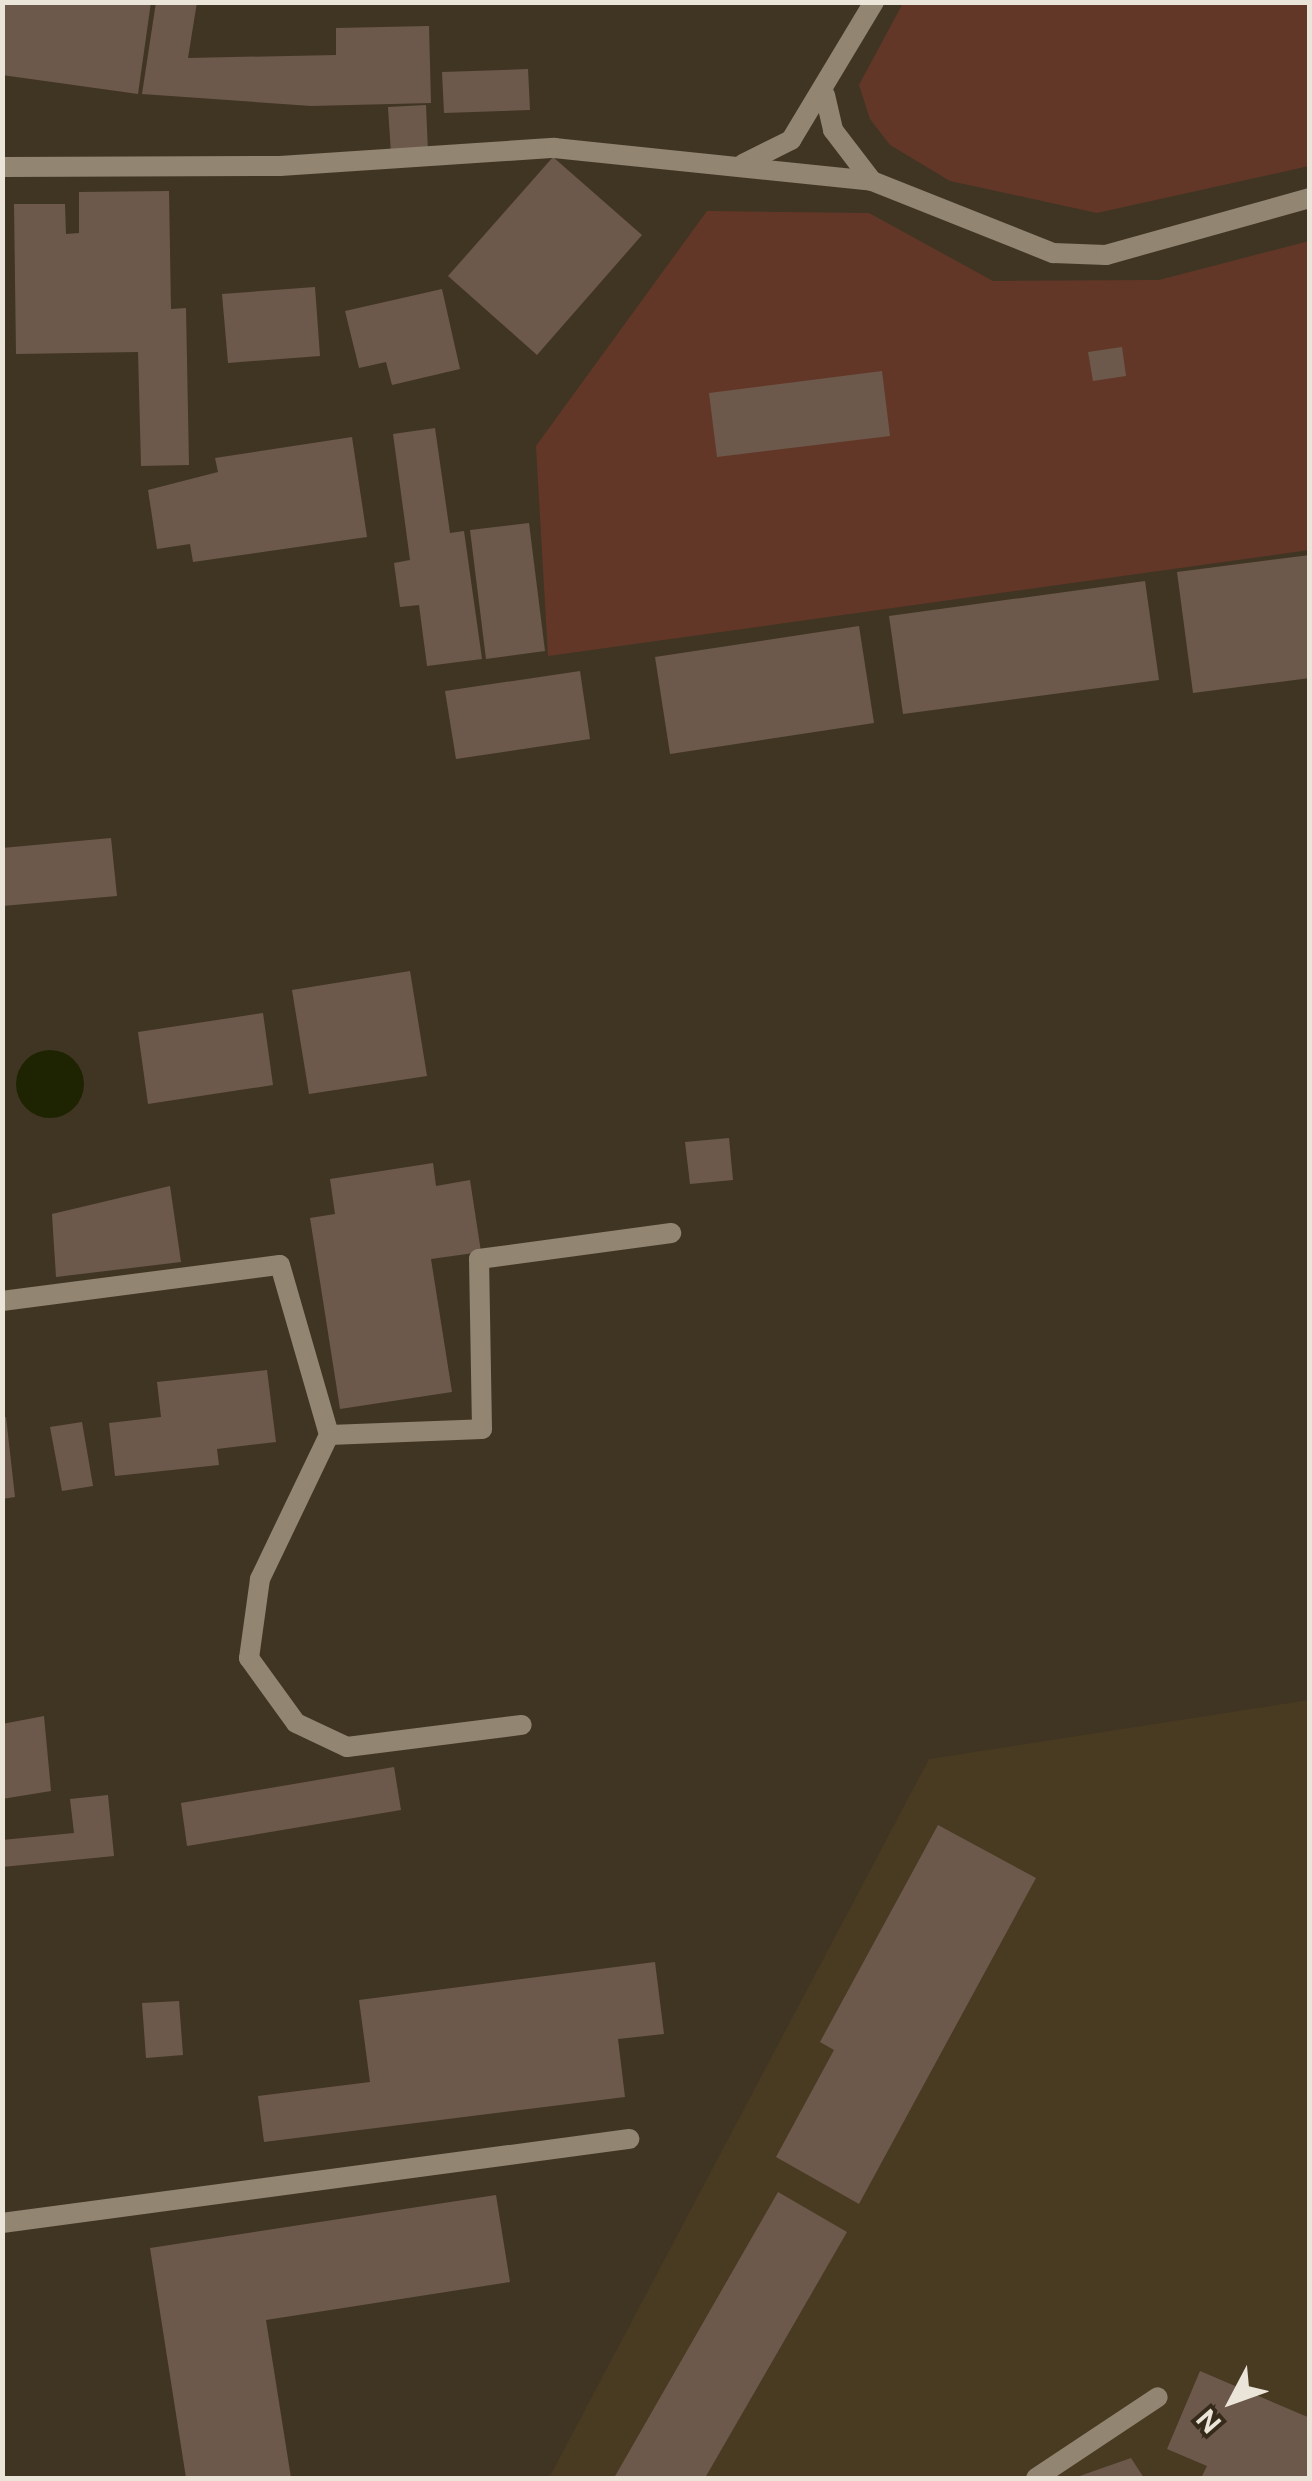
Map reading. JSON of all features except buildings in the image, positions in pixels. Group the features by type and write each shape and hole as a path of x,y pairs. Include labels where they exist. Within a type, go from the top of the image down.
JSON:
{"lane":[{"path":"736,166 791,140 826,95 874,2"},
{"path":"826,95 834,130 872,181"},
{"path":"2,167 280,166 554,148 872,181 1071,254 1166,241 1310,198"},
{"path":"329,1435 482,1429 478,1259 671,1232"},
{"path":"2,1301 280,1264 329,1435 260,1579 249,1658 296,1723 347,1748 522,1725"},
{"path":"2,2223 629,2139"},
{"path":"1036,2478 1158,2397"}],"shaded area":[{"path":"903,3 1309,3 1309,166 1097,213 950,181 890,145 870,119 859,85"},
{"path":"707,211 869,213 993,281 1159,280 1309,241 1309,550 548,656 536,446"},
{"path":"50,1050 74,1060 84,1084 74,1108 50,1118 26,1108 16,1084 26,1060"},
{"path":"1309,1700 1309,2478 549,2478 929,1759"}]}
